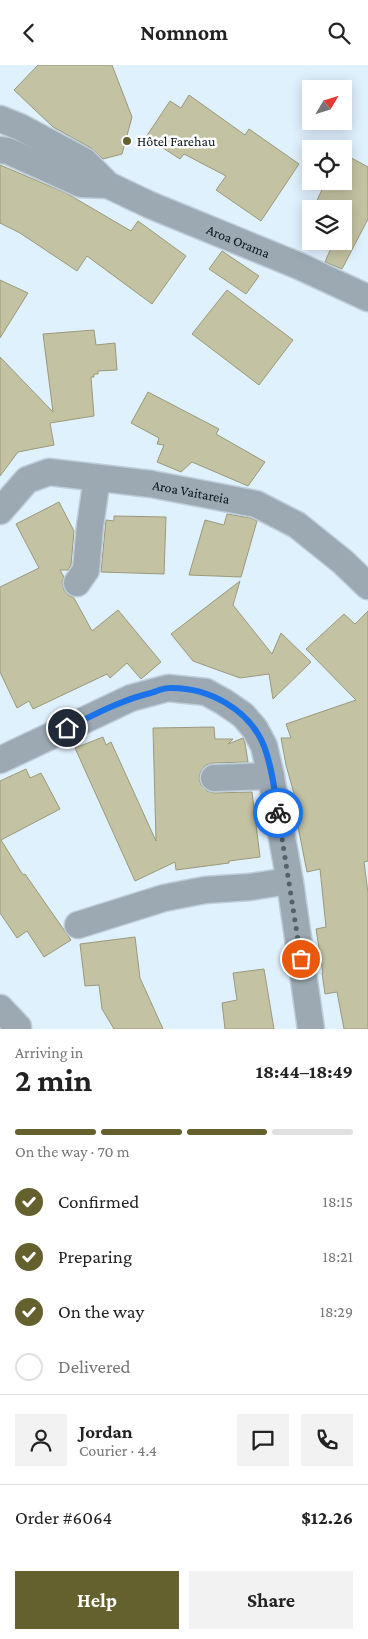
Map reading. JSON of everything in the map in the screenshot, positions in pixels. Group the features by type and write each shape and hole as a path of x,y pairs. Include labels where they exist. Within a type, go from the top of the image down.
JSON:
{"street":[{"path":"0,119 20,127 84,161 108,185"},
{"path":"0,150 8,151 81,184 108,185"},
{"name":"Aroa Orama","path":"108,185 150,205 299,266 368,298"},
{"name":"Aroa Vaitareia","path":"0,511 27,480 49,472 151,484 256,504 297,525 343,562 368,586"},
{"path":"77,583 86,570 97,478"},
{"path":"0,760 131,698 168,688 206,693 243,715 255,729 264,746 271,776 311,1029"},
{"path":"214,778 271,776"},
{"path":"78,925 164,898 205,890 250,887 289,881"},
{"path":"0,1008 18,1027"}],"building":[{"path":"38,65 112,65 132,117 122,154 103,159 91,148 53,127 14,90"},
{"path":"189,95 245,135 249,129 299,164 261,221 216,190 226,176 184,154 180,159 146,137 170,101 181,108"},
{"path":"352,158 368,167 368,219 352,250 352,200 317,200 322,190 352,190"},
{"path":"0,165 66,193 131,231 138,221 186,256 152,304 87,256 77,271 20,233 0,223"},
{"path":"330,250 352,250 342,269 325,262"},
{"path":"222,251 259,276 246,294 209,269"},
{"path":"0,280 28,293 0,338"},
{"path":"227,290 293,340 259,385 192,334"},
{"path":"94,330 96,345 115,343 117,370 98,371 98,374 94,374 94,377 91,377 94,416 50,423 54,445 18,452 0,476 0,357 53,412 43,334"},
{"path":"148,392 219,429 216,434 265,462 248,486 192,462 181,472 157,462 164,445 157,444 159,438 131,423"},
{"path":"59,502 74,531 71,565 68,570 60,570 64,577 62,582 64,590 74,598 92,631 118,610 161,662 141,679 127,663 110,678 107,674 33,709 29,701 17,708 0,672 0,587 39,568 16,524"},
{"path":"227,514 251,518 257,521 241,577 189,575 205,520 224,525"},
{"path":"114,516 166,517 164,574 101,572 106,520 114,521"},
{"path":"240,581 233,605 272,654 281,633 311,662 273,699 269,674 240,678 193,661 171,634"},
{"path":"368,611 368,861 364,862 368,893 368,1029 344,1029 337,992 325,994 316,929 326,927 320,869 307,872 296,816 300,815 286,765 281,738 291,738 286,724 356,700 306,649 344,614 355,624"},
{"path":"214,727 215,739 233,739 228,744 243,738 248,762 206,765 201,771 199,778 201,785 207,791 214,793 252,792 260,857 176,870 175,862 135,881 75,748 103,737 106,745 111,742 156,841 153,728"},
{"path":"26,769 30,778 41,773 60,809 1,840 23,875 25,874 71,940 44,957 27,931 17,938 0,913 0,781"},
{"path":"135,937 140,978 163,1029 114,1029 102,1009 99,985 85,986 80,944"},
{"path":"264,969 274,1029 225,1029 222,1003 237,1000 233,973"}],"way so far":[{"path":"278,813 301,959"}],"place":[{"name":"Hôtel Farehau","path":"127,141"}],"route":[{"path":"67,728 131,698 168,688 206,693 243,715 255,729 264,746 278,813"}]}
